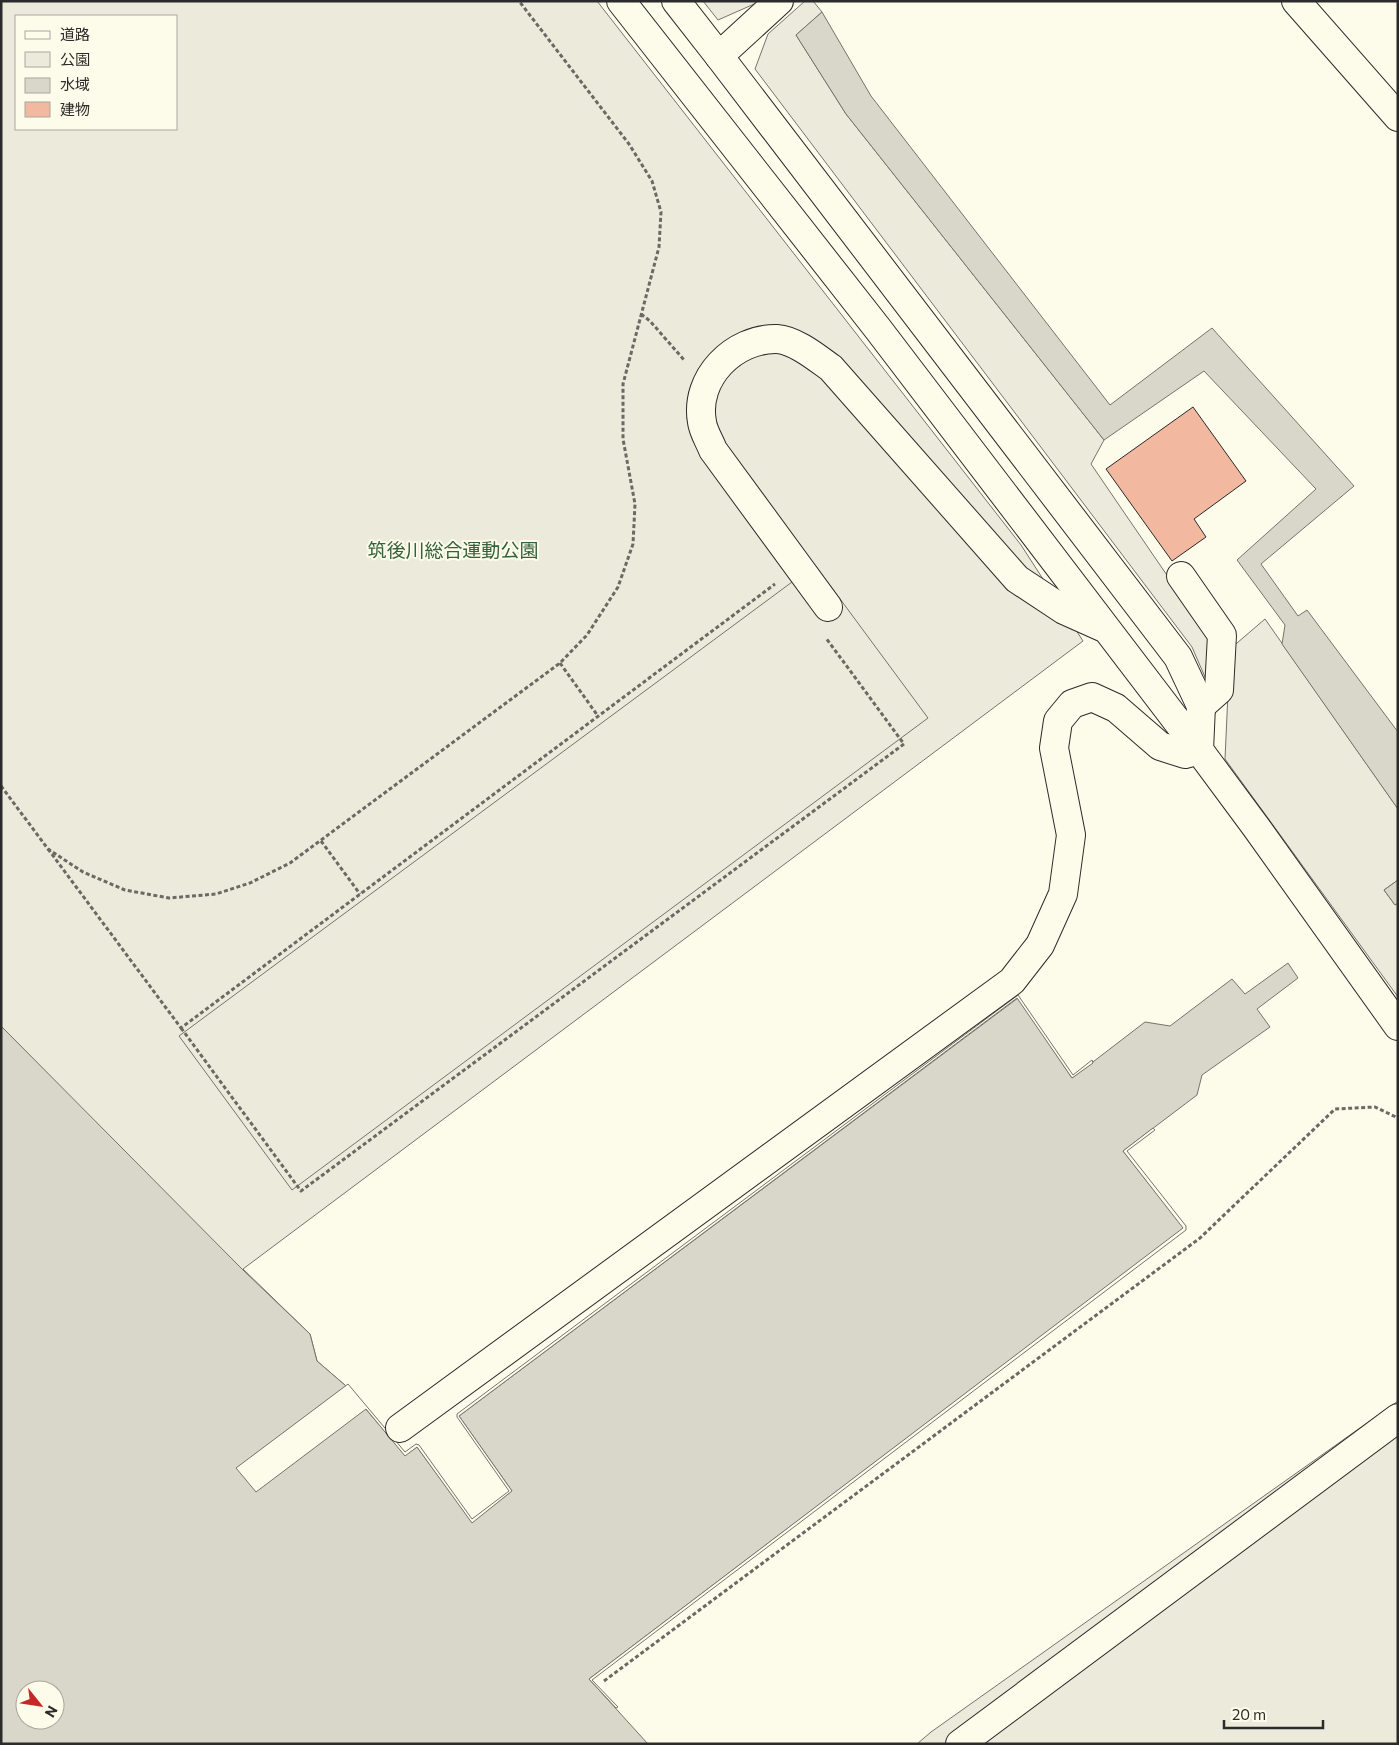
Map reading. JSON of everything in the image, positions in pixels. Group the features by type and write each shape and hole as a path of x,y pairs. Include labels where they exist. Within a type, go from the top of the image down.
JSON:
{"street":[{"path":"621,1 878,329 1199,750 1398,1026"},
{"path":"676,1 720,56 1178,657 1201,706 1199,750"},
{"path":"720,56 779,1"},
{"path":"1296,1 1398,117"},
{"path":"828,607 714,450 702,423 701,398 709,377 728,355 753,342 778,339 806,349 830,368 1017,579 1064,610 1106,629"},
{"path":"1181,576 1222,635 1219,690 1201,706"},
{"path":"400,1428 1012,981 1040,946 1063,894 1071,834 1054,748 1058,721 1072,704 1092,697 1116,708 1160,746 1185,754 1199,750"},
{"path":"960,1744 1398,1418"}],"path":[{"path":"48,849 83,872 126,890 169,898 216,894 250,883 290,863 321,841 560,663 587,635 618,587 633,544 635,504 623,439 623,384 659,247 661,212 652,181 629,144 519,1"},
{"path":"641,314 650,321 684,360 692,366"},
{"path":"180,1028 783,578"},
{"path":"1,786 301,1191 904,744 823,634"},
{"path":"560,663 598,716"},
{"path":"321,841 360,894"},
{"path":"604,1681 1200,1238 1335,1109 1375,1107 1398,1118"}],"green space":[{"name":"筑後川総合運動公園","path":"1,1 597,1 1021,545 1083,641 243,1269 310,1334 317,1361 346,1386 327,1400 80,1107 1,1026"},
{"path":"703,1 761,1 718,20"},
{"path":"805,1 813,1 822,12 796,35 846,114 1104,440 1091,464 1214,644 1208,684 1192,647 755,69 768,34"},
{"path":"1265,619 1398,809 1398,880 1384,890 1395,905 1398,903 1398,997 1225,759 1230,649"},
{"path":"1398,1401 1398,1744 917,1744 931,1732"}],"shaded area":[{"path":"815,565 928,718 292,1190 179,1036"}],"water":[{"path":"822,12 871,96 1110,405 1212,328 1354,486 1261,564 1298,616 1307,610 1398,732 1398,809 1282,644 1285,625 1237,560 1316,489 1204,371 1104,440 846,114 796,35"},
{"path":"1398,880 1398,903 1395,905 1384,890"},
{"path":"1288,963 1298,978 1257,1009 1270,1027 1202,1075 1197,1095 1123,1151 1184,1228 589,1679 648,1744 1,1744 1,1026 243,1270 310,1334 317,1361 346,1386 405,1455 417,1447 472,1522 512,1491 459,1416 1018,998 1072,1078 1145,1022 1170,1026 1232,979 1245,994"}],"pier":[{"path":"1018,995 1073,1075 1092,1060 1093,1063 1072,1078 1017,998 459,1416 512,1491 472,1523 417,1447 405,1456 366,1409 256,1492 236,1468 348,1384 405,1452 416,1444 419,1445 472,1519 509,1491 457,1417 457,1414"},
{"path":"1153,1128 1155,1130 1127,1151 1186,1226 1186,1230 592,1680 618,1707 616,1708 589,1679 1183,1228 1123,1151"}],"building":[{"path":"1193,407 1246,481 1194,519 1206,537 1172,561 1106,469"}]}
